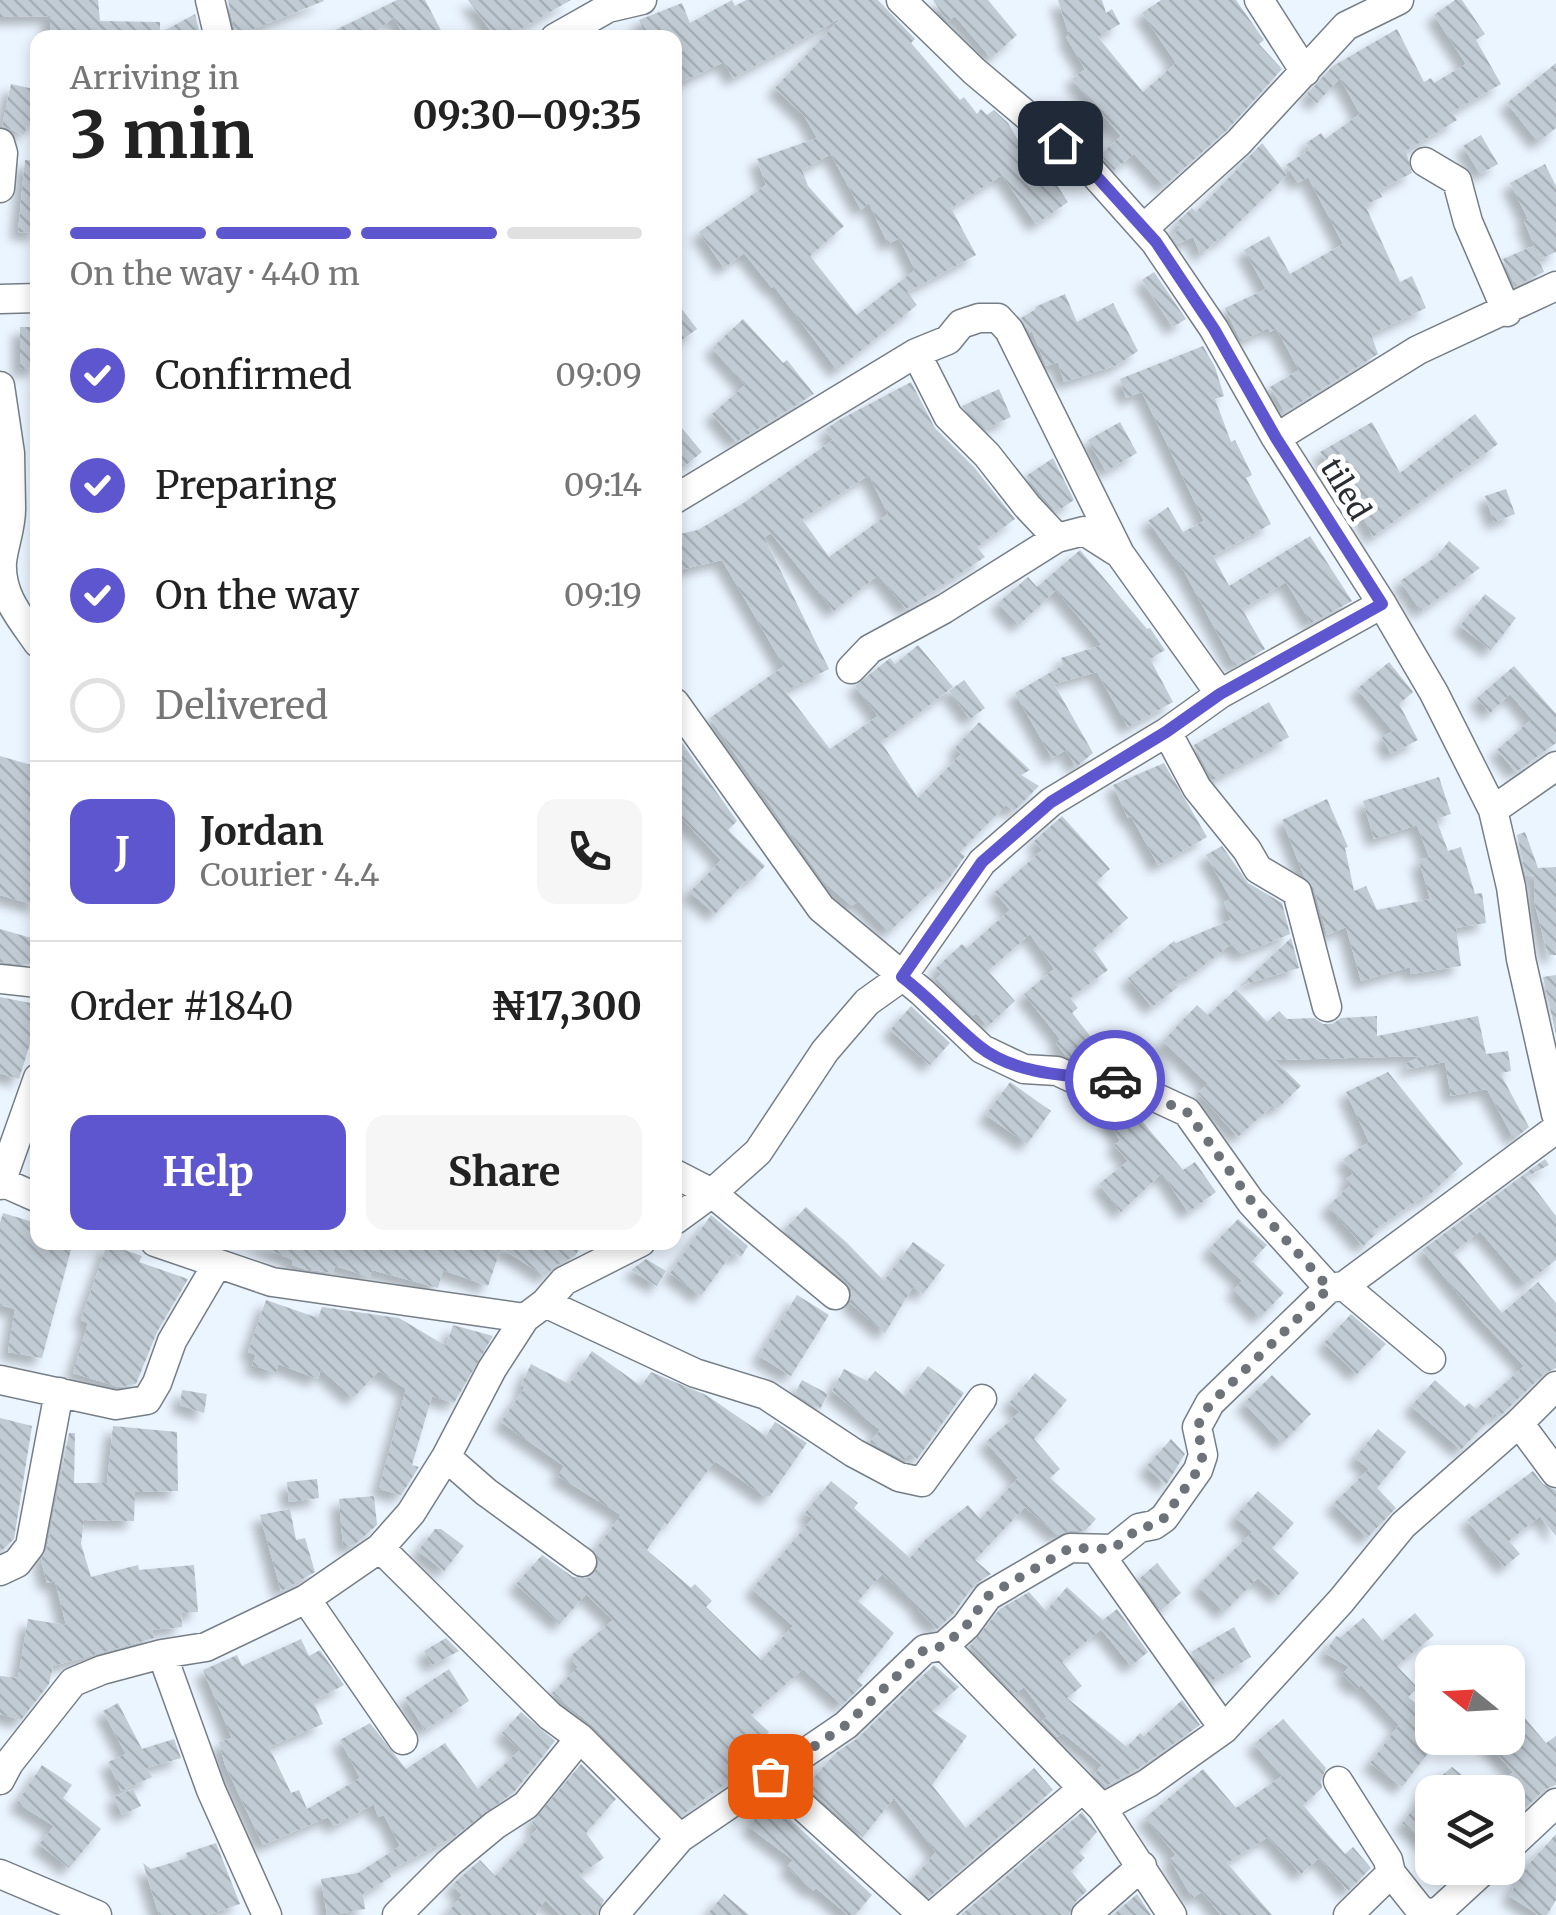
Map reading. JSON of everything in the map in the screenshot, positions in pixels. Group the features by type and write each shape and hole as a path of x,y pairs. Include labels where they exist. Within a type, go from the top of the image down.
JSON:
{"street":[{"path":"210,0 218,30"},
{"path":"568,30 608,8 642,0"},
{"name":"tiled","path":"900,0 974,71 1088,167 1144,228 1214,329 1276,438 1382,604 1434,693 1492,810 1556,1115"},
{"path":"1259,0 1305,72"},
{"path":"1144,228 1239,142 1346,26 1400,0"},
{"path":"0,144 0,188"},
{"path":"1425,162 1457,180 1468,222 1507,312"},
{"path":"1276,438 1418,350 1556,286"},
{"path":"0,299 30,298"},
{"path":"682,495 916,353 948,340 960,324 978,318 998,318 1010,330 1120,554 1220,694"},
{"path":"916,353 948,416 987,455 1057,538"},
{"path":"0,386 10,453 6,507 12,522 2,562 2,580 6,598 30,631"},
{"path":"851,668 870,649 944,609 1057,538 1084,531 1120,554"},
{"path":"682,1215 758,1152 796,1091 867,1002 902,977 982,862 1051,802 1220,694 1382,604"},
{"path":"682,714 822,908 982,1049 1024,1069 1057,1071 1072,1078 1118,1080 1187,1112 1252,1202 1337,1287 1431,1359"},
{"path":"1166,732 1197,788 1258,869 1297,892 1327,1006"},
{"path":"1492,810 1556,766"},
{"path":"0,979 30,981"},
{"path":"30,1101 1,1184 30,1195"},
{"path":"614,1915 680,1838 846,1725 925,1649 944,1646 966,1626 988,1596 1070,1548 1113,1549 1139,1528 1164,1518 1198,1470 1203,1455 1197,1427 1210,1404 1337,1287 1556,1115"},
{"path":"682,1178 712,1193 835,1295"},
{"path":"175,1250 272,1282 535,1310 694,1373 766,1395 854,1453 899,1476 922,1482 982,1399"},
{"path":"3,1769 73,1682 162,1654 206,1647 306,1599 380,1548 410,1513 446,1457 492,1370 535,1310 564,1281 625,1250"},
{"path":"0,1380 116,1405 147,1400 172,1342 216,1266"},
{"path":"934,1915 1091,1799 1148,1783 1224,1729 1341,1601 1403,1525 1556,1386"},
{"path":"0,1571 17,1563 30,1546 59,1392"},
{"path":"1519,1423 1556,1473"},
{"path":"446,1457 486,1492 582,1562"},
{"path":"380,1548 680,1838"},
{"path":"1096,1548 1224,1729"},
{"path":"306,1599 404,1740"},
{"path":"944,1646 1091,1799 1142,1866 1172,1915"},
{"path":"162,1654 211,1790 267,1915"},
{"path":"397,1915 448,1864 526,1805 580,1738"},
{"path":"770,1776 923,1915"},
{"path":"1338,1781 1388,1860 1391,1873 1422,1912 1437,1913 1467,1885"},
{"path":"1525,1832 1556,1803"},
{"path":"1086,1915 1142,1866"},
{"path":"1348,1915 1391,1873"},
{"path":"0,1874 96,1915"}],"building":[{"path":"0,0 98,0 100,21 160,22 160,30 50,30 50,16 0,17"},
{"path":"228,0 324,1 251,30 235,30"},
{"path":"397,0 425,0 441,30 401,30 394,17 378,30 335,30"},
{"path":"468,0 571,0 519,30 490,30"},
{"path":"732,0 735,6 746,0 878,0 915,39 911,43 960,100 964,97 977,114 981,109 987,115 994,110 1008,123 1037,172 1044,166 1068,202 1036,224 1002,175 951,208 976,255 907,292 917,305 837,370 744,253 724,268 699,232 766,185 757,159 817,138 805,117 775,88 842,17 733,78 724,62 682,82 682,30 643,30 639,20 682,3 690,23","holes":["831,154 861,210 869,203 888,244 899,238 915,270 857,315 810,256 844,226 808,186 802,170"]},
{"path":"933,0 988,0 1017,35 991,58 955,16 948,21 944,17"},
{"path":"1058,0 1102,0 1106,13 1112,9 1120,24 1098,37 1143,92 1176,63 1142,13 1161,0 1236,0 1264,40 1259,44 1282,69 1227,130 1164,186 1134,154 1114,170 1100,155 1121,136 1072,79 1085,69 1066,37 1069,35"},
{"path":"1455,0 1462,0 1485,34 1476,40 1501,84 1452,112 1457,120 1406,151 1412,173 1379,190 1382,197 1365,205 1400,282 1412,276 1426,308 1371,334 1378,354 1285,412 1270,387 1299,370 1276,328 1241,341 1225,308 1266,289 1244,250 1269,236 1290,274 1343,244 1308,177 1298,183 1286,165 1310,149 1306,143 1321,133 1325,139 1360,114 1340,78 1317,103 1307,94 1333,66 1397,29 1424,82 1431,78 1434,83 1466,64 1434,15"},
{"path":"195,14 199,30 166,30"},
{"path":"1556,63 1556,128 1538,142 1507,103"},
{"path":"11,84 30,88 30,125 24,135 2,126"},
{"path":"1481,135 1498,164 1480,174 1463,146"},
{"path":"1262,143 1287,175 1201,255 1193,237 1177,244 1172,236 1181,227 1176,223 1192,208 1196,212"},
{"path":"25,160 30,160 30,233 18,232"},
{"path":"1545,164 1556,186 1556,252 1540,259 1524,221 1528,219 1510,183"},
{"path":"1533,246 1544,272 1515,286 1503,259"},
{"path":"1154,272 1186,319 1173,327 1142,280"},
{"path":"1065,294 1077,322 1113,303 1138,351 1117,365 1064,382 1058,362 1046,366 1032,331 1021,318"},
{"path":"682,309 697,329 682,340"},
{"path":"743,319 783,363 787,360 814,394 736,442 712,414 745,385 712,348"},
{"path":"20,327 30,327 30,368 20,369"},
{"path":"1203,346 1224,396 1215,399 1231,442 1235,440 1252,475 1246,478 1271,524 1213,556 1229,586 1310,536 1352,601 1311,623 1286,582 1242,609 1265,649 1235,666 1184,571 1148,521 1168,507 1183,532 1204,521 1142,392 1126,398 1120,379"},
{"path":"911,382 935,428 974,467 1015,519 977,547 985,557 906,609 878,575 834,611 771,533 764,537 829,669 785,691 830,749 878,716 855,686 890,658 895,664 918,645 953,687 881,742 918,798 961,754 955,748 979,722 1030,770 1021,775 1039,786 1014,811 1006,805 960,852 965,856 950,877 889,932 858,901 852,906 824,882 710,718 784,666 722,560 682,569 682,533 698,530 742,504 833,440 825,430","holes":["869,475 888,514 829,557 802,519"]},
{"path":"999,389 1011,417 985,429 962,406"},
{"path":"1475,414 1498,444 1373,537 1344,480 1338,484 1320,452 1372,422 1400,473"},
{"path":"1120,422 1137,453 1106,471 1088,440"},
{"path":"682,428 702,452 682,468"},
{"path":"1053,458 1074,500 1056,512 1026,476"},
{"path":"1506,489 1515,514 1494,522 1485,496"},
{"path":"1449,541 1480,568 1421,611 1400,581 1437,556"},
{"path":"1080,550 1165,650 1150,659 1173,702 1128,727 1097,672 1054,684 1093,753 1076,767 1066,750 1052,758 1015,693 1063,665 1061,658 1102,645 1056,590 1019,625 998,603 1028,577 1037,587"},
{"path":"1485,594 1516,618 1491,650 1460,626"},
{"path":"1389,662 1413,692 1399,704 1418,740 1391,754 1382,737 1393,731 1357,689"},
{"path":"1514,666 1556,714 1556,743 1516,772 1497,750 1532,719 1510,694 1490,713 1477,698"},
{"path":"964,680 985,708 970,719 949,691"},
{"path":"1269,702 1289,737 1213,780 1194,745"},
{"path":"682,743 737,821 728,830 765,866 751,881 748,878 715,914 690,892 721,860 682,818"},
{"path":"0,756 30,765 30,904 0,895"},
{"path":"1164,763 1207,837 1158,865 1131,816 1128,818 1113,785"},
{"path":"1439,777 1451,814 1436,819 1448,851 1461,847 1475,894 1482,893 1486,923 1456,928 1461,966 1411,974 1410,967 1361,981 1346,927 1327,935 1314,888 1304,876 1282,820 1327,799 1348,847 1345,848 1354,891 1366,886 1377,910 1430,899 1419,860 1429,857 1417,825 1374,839 1363,801"},
{"path":"1062,816 1110,869 1096,882 1128,918 1093,949 1108,970 1070,998 1078,1008 1072,1013 1105,1055 1097,1062 1076,1061 1066,1056 1056,1043 1060,1039 1024,994 1054,969 1030,934 988,971 1015,1001 988,1026 935,980 941,974 936,968 962,944 967,948 1010,910 995,892 1042,850 1034,841"},
{"path":"1525,832 1538,868 1556,867 1556,955 1548,955 1535,905 1534,875 1526,876 1517,835"},
{"path":"1222,846 1248,883 1282,903 1290,934 1241,954 1231,944 1193,974 1173,982 1178,987 1152,1007 1128,978 1174,941 1231,920 1224,902 1231,899 1206,855"},
{"path":"0,929 30,938 30,965 0,962"},
{"path":"1291,938 1299,968 1240,986"},
{"path":"1556,975 1556,1035 1543,977"},
{"path":"1236,989 1267,1022 1279,1011 1287,1019 1314,1018 1323,1024 1341,1018 1377,1016 1377,1036 1478,1016 1486,1054 1508,1051 1511,1071 1500,1073 1529,1127 1514,1139 1487,1089 1451,1096 1445,1062 1408,1069 1406,1063 1422,1056 1275,1060 1301,1086 1238,1137 1198,1093 1208,1084 1163,1041 1197,1005 1208,1015"},
{"path":"0,997 30,1003 30,1044 19,1079 0,1073"},
{"path":"911,1006 950,1043 930,1065 890,1030"},
{"path":"1388,1072 1463,1164 1426,1198 1373,1231 1376,1234 1363,1246 1328,1206 1350,1186 1346,1179 1353,1174 1343,1159 1369,1142 1346,1092"},
{"path":"1010,1082 1051,1111 1027,1144 986,1115"},
{"path":"1128,1106 1138,1125 1142,1121 1183,1170 1195,1162 1216,1192 1188,1212 1162,1173 1121,1212 1099,1184 1128,1161 1114,1145 1120,1141 1107,1117"},
{"path":"1545,1159 1549,1165 1526,1177 1556,1216 1556,1260 1525,1284 1480,1231 1453,1253 1502,1313 1538,1282 1556,1303 1556,1368 1544,1374 1499,1417 1495,1413 1461,1450 1411,1406 1435,1380 1465,1407 1469,1403 1476,1409 1524,1366 1422,1250"},
{"path":"806,1207 884,1281 913,1242 945,1265 923,1294 913,1287 885,1333 850,1303 852,1290 846,1282 784,1230"},
{"path":"3,1213 30,1221 30,1250 71,1250 42,1358 8,1352 15,1309 0,1305"},
{"path":"711,1215 748,1246 741,1257 733,1252 701,1296 670,1273"},
{"path":"1238,1219 1267,1245 1252,1261 1284,1293 1260,1317 1234,1290 1242,1281 1209,1249"},
{"path":"105,1250 124,1250 142,1256 139,1262 188,1279 157,1332 136,1384 119,1387 73,1373 88,1323 81,1320"},
{"path":"270,1250 500,1250 488,1286 443,1270 438,1288 372,1270 370,1277 335,1266 333,1273 304,1269 292,1265 293,1260"},
{"path":"504,1250 579,1250 545,1276"},
{"path":"646,1259 666,1271 657,1286 631,1270"},
{"path":"797,1295 829,1315 791,1376 759,1356"},
{"path":"266,1300 318,1318 322,1307 399,1318 446,1346 453,1325 493,1336 454,1403 432,1396 412,1465 419,1467 401,1495 379,1489 406,1389 379,1371 353,1398 321,1369 318,1379 278,1364 276,1373 252,1365 256,1355 248,1352"},
{"path":"1351,1314 1386,1344 1357,1374 1324,1343"},
{"path":"592,1351 641,1386 651,1372 706,1395 766,1436 775,1422 807,1443 770,1496 764,1496 715,1461 647,1550 691,1588 695,1584 712,1601 706,1607 761,1660 793,1626 752,1589 813,1518 804,1514 831,1481 858,1503 854,1508 910,1558 926,1539 968,1505 980,1519 1018,1478 986,1442 1020,1412 1009,1403 1035,1373 1067,1400 1034,1439 1060,1469 1050,1478 1096,1519 1085,1531 1057,1535 1025,1507 975,1560 991,1574 974,1585 937,1629 918,1610 920,1607 882,1574 858,1601 894,1633 857,1680 863,1685 842,1705 803,1669 751,1715 769,1732 739,1764 745,1770 682,1815 592,1725 552,1693 578,1667 573,1654 613,1620 586,1594 560,1624 516,1584 542,1555 573,1577 590,1578 599,1565 595,1550 621,1515 558,1476 564,1466 501,1422 525,1387 521,1385 531,1364 569,1384"},
{"path":"928,1366 964,1393 917,1459 910,1454 904,1460 870,1442 880,1430 832,1391 844,1369 867,1381 875,1371 905,1396"},
{"path":"1272,1375 1311,1414 1282,1443 1244,1403"},
{"path":"802,1380 828,1394 820,1409 795,1393"},
{"path":"182,1390 207,1394 204,1413 180,1405"},
{"path":"0,1418 32,1426 14,1539 0,1552"},
{"path":"113,1426 177,1432 178,1491 135,1492 134,1521 84,1520 81,1544 91,1577 138,1565 139,1570 194,1565 198,1612 181,1613 182,1627 152,1630 154,1638 53,1666 49,1684 21,1720 0,1714 0,1676 18,1678 28,1619 66,1625 55,1581 47,1583 41,1560 47,1549 69,1433 75,1433 74,1483 107,1483"},
{"path":"1378,1429 1406,1452 1377,1488 1396,1508 1367,1538 1333,1504 1369,1469 1355,1458"},
{"path":"1171,1439 1185,1454 1166,1485 1146,1467"},
{"path":"1533,1471 1543,1484 1556,1490 1556,1536 1540,1516 1509,1541 1520,1554 1504,1567 1467,1520"},
{"path":"317,1479 319,1498 289,1502 287,1482"},
{"path":"1258,1491 1294,1523 1272,1548 1299,1573 1278,1596 1258,1578 1224,1612 1198,1586 1252,1532 1235,1517"},
{"path":"374,1496 377,1525 354,1545 343,1546 339,1499"},
{"path":"290,1509 296,1540 305,1538 315,1572 281,1591 260,1515"},
{"path":"435,1529 441,1529 464,1546 444,1571 418,1551"},
{"path":"1157,1563 1181,1593 1161,1610 1139,1579"},
{"path":"1067,1587 1103,1620 1117,1609 1148,1652 1131,1666 1101,1629 1062,1662 1082,1686 1067,1698 1127,1747 1182,1700 1200,1725 1106,1786 1094,1775 1102,1765 1063,1733 1057,1737 1042,1721 1047,1717 1024,1687 1015,1694 970,1646 1000,1609 1029,1592 1046,1611"},
{"path":"1415,1613 1434,1635 1422,1645 1415,1645 1415,1651 1397,1666 1415,1685 1408,1697 1415,1703 1415,1755 1427,1755 1402,1787 1370,1763 1399,1725 1361,1685 1357,1689 1342,1674 1349,1667 1325,1653 1336,1636 1340,1638 1363,1618 1383,1641"},
{"path":"1234,1627 1251,1657 1211,1681 1191,1652"},
{"path":"446,1638 459,1651 432,1665 424,1651"},
{"path":"301,1639 309,1656 320,1650 344,1685 313,1701 323,1724 269,1747 291,1793 299,1790 307,1809 360,1778 340,1740 370,1723 406,1769 445,1743 478,1789 520,1750 502,1733 521,1712 555,1741 514,1792 455,1836 388,1871 391,1877 363,1894 365,1909 332,1915 327,1915 321,1879 358,1873 400,1846 384,1815 378,1817 374,1804 334,1826 328,1817 263,1845 225,1765 219,1742 232,1738 203,1670 237,1655 242,1666"},
{"path":"934,1665 959,1687 932,1711 967,1736 932,1785 966,1828 1034,1768 1053,1790 929,1897 911,1881 936,1852 894,1798 863,1837 806,1786 837,1752 858,1738"},
{"path":"449,1669 469,1701 425,1730 405,1698"},
{"path":"118,1703 142,1749 174,1739 181,1758 147,1768 152,1777 121,1791 108,1762 126,1754 103,1711"},
{"path":"1525,1718 1546,1743 1556,1736 1556,1785 1544,1790 1525,1808 1525,1775 1510,1775 1513,1772 1498,1755 1525,1755"},
{"path":"1283,1719 1326,1768 1322,1788 1303,1805 1345,1854 1353,1847 1371,1868 1348,1891 1319,1858 1301,1874 1268,1837 1227,1863 1272,1915 1221,1915 1202,1892 1192,1898 1170,1859 1176,1855 1145,1818 1203,1769 1236,1808 1282,1776 1254,1744"},
{"path":"581,1764 616,1799 586,1833 604,1858 579,1875 604,1900 597,1915 560,1915 545,1900 536,1915 446,1915 462,1895 452,1885 480,1860 495,1876 537,1829 532,1822"},
{"path":"42,1765 72,1785 63,1798 101,1829 69,1868 39,1844 54,1826 17,1803"},
{"path":"1452,1767 1462,1775 1442,1775"},
{"path":"133,1789 141,1806 122,1815 114,1797"},
{"path":"769,1800 872,1895 855,1915 848,1915 816,1888 813,1891 787,1867 793,1860 749,1827"},
{"path":"1415,1807 1415,1834 1402,1823"},
{"path":"1082,1812 1097,1832 1079,1852 1085,1858 1071,1871 1087,1891 1074,1903 1069,1915 961,1915"},
{"path":"1556,1834 1556,1900 1547,1915 1539,1915 1509,1896 1516,1885 1525,1885 1528,1865"},
{"path":"216,1843 240,1904 207,1915 159,1915 143,1863 151,1869 187,1858 186,1853"},
{"path":"724,1894 749,1915 707,1915"},
{"path":"1137,1894 1151,1915 1113,1915"}],"way so far":[{"path":"770,1776 846,1725 925,1649 944,1646 966,1626 988,1596 1070,1548 1113,1549 1139,1528 1164,1518 1198,1470 1203,1455 1197,1427 1210,1404 1329,1288 1252,1202 1187,1112 1115,1080"}],"route":[{"path":"1060,143 1088,167 1156,242 1214,329 1276,438 1382,604 1220,694 1051,802 982,862 902,977 982,1049 1024,1069 1057,1071 1072,1078 1115,1080"}]}
